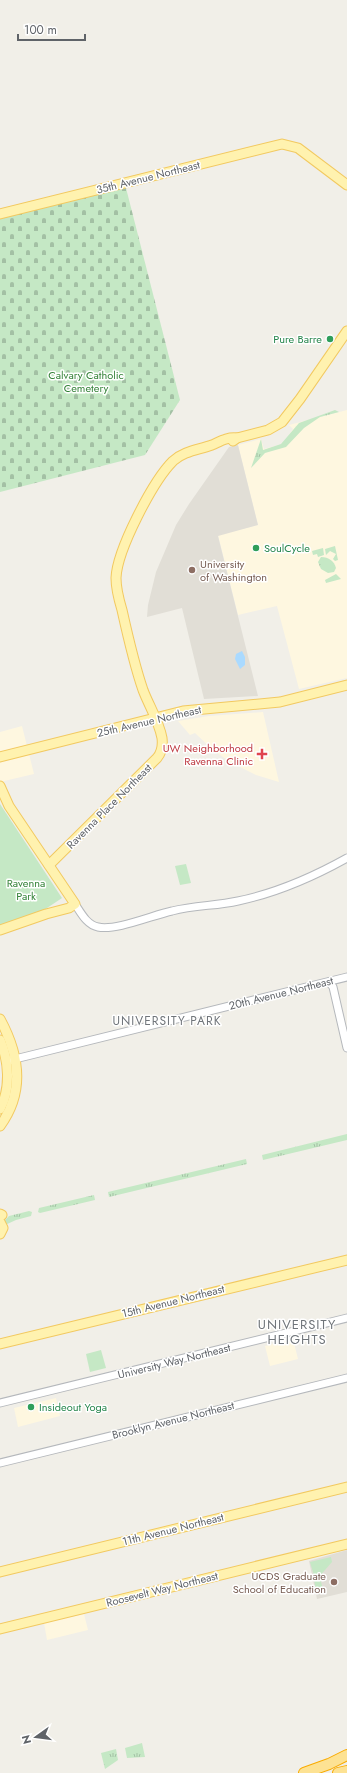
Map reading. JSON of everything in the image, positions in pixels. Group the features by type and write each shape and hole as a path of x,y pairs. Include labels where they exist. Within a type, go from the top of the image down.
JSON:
{"highway":[{"path":"304,1773 329,1764 347,1755"},
{"path":"338,1773 347,1771"}],"main road":[{"name":"35th Avenue Northeast","path":"0,214 277,144 295,146 347,185"},
{"path":"155,718 136,668 118,593 116,578 118,566 132,529 151,493 171,464 186,453 213,444 220,445 232,442 237,438 268,430 282,422 300,399 347,331"},
{"name":"25th Avenue Northeast","path":"0,757 201,708 280,702 347,685"},
{"name":"Ravenna Place Northeast","path":"49,865 161,753 162,743 159,725 155,718"},
{"path":"0,786 9,806 73,901 46,914 0,930"},
{"path":"0,1019 9,1038 16,1059 17,1077 15,1094 10,1111 0,1126"},
{"path":"0,1040 7,1070 6,1093 0,1109"},
{"path":"0,1234 3,1228 1,1217"},
{"name":"15th Avenue Northeast","path":"0,1344 347,1260"},
{"name":"11th Avenue Northeast","path":"0,1572 347,1487"},
{"name":"Roosevelt Way Northeast","path":"0,1629 347,1544"}],"street":[{"path":"73,901 91,924 97,927 111,928 191,906 236,902 251,898 289,886 347,858"},
{"name":"20th Avenue Northeast","path":"6,1062 347,977"},
{"path":"329,982 333,987 347,1048"},
{"name":"University Way Northeast","path":"0,1403 347,1318"},
{"name":"Brooklyn Avenue Northeast","path":"0,1463 347,1378"}],"shaded area":[{"path":"347,410 347,678 299,689 277,606 238,615 218,535 258,525 238,445 261,439 264,449 283,444 293,429 289,425"},
{"name":"University of Washington","path":"238,445 258,525 218,536 258,696 204,699 182,608 147,617 148,605 156,572 176,525 229,447"},
{"path":"263,712 279,782 256,775 230,762 213,750 195,733 190,735 178,721 209,716"},
{"path":"22,726 34,774 0,782 0,732"},
{"path":"293,1339 298,1359 270,1366 265,1346"},
{"path":"56,1398 60,1416 18,1427 14,1408"},
{"path":"347,1550 347,1592 317,1599 309,1561"},
{"path":"84,1614 88,1630 47,1640 44,1623"}],"green space":[{"name":"Calvary Catholic Cemetery","path":"126,188 180,400 145,455 0,492 0,218"},
{"path":"335,410 339,412 320,417 304,428 286,447 265,453 251,468 261,439 263,450 281,444 299,423"},
{"path":"335,546 338,560 335,561 333,559 336,554 330,551 326,555 325,549"},
{"path":"323,548 324,555 318,557 317,554 313,555 312,551"},
{"path":"321,557 329,559 334,563 336,568 334,572 328,573 321,569 318,562"},
{"path":"336,574 341,579 326,583 325,580"},
{"name":"Ravenna Park","path":"0,804 62,898 44,910 0,925"},
{"path":"186,864 191,883 180,885 175,866"},
{"path":"347,1134 347,1140 263,1160 262,1155"},
{"path":"246,1159 247,1164 109,1197 108,1192"},
{"path":"94,1195 95,1200 40,1213 38,1212 39,1208"},
{"path":"29,1211 32,1212 31,1216 5,1225 4,1221 9,1216"},
{"path":"101,1350 106,1368 90,1372 86,1354"},
{"path":"331,1557 332,1562 318,1578 320,1578 324,1593 317,1594 314,1580 317,1579 315,1579 310,1562"},
{"path":"142,1743 145,1757 127,1758 125,1748"},
{"path":"116,1749 118,1760 105,1769 101,1753"}],"water":[{"path":"242,651 245,657 245,665 240,669 235,659 236,654"}],"place":[{"name":"Pure Barre","path":"330,339"},
{"name":"SoulCycle","path":"256,548"},
{"name":"University of Washington","path":"192,570"},
{"name":"UW Neighborhood Ravenna Clinic","path":"262,754"},
{"name":"Insideout Yoga","path":"31,1407"},
{"name":"UCDS Graduate School of Education","path":"334,1582"}],"district":[{"name":"UNIVERSITY PARK","path":"167,1021"},
{"name":"UNIVERSITY HEIGHTS","path":"297,1332"}]}
